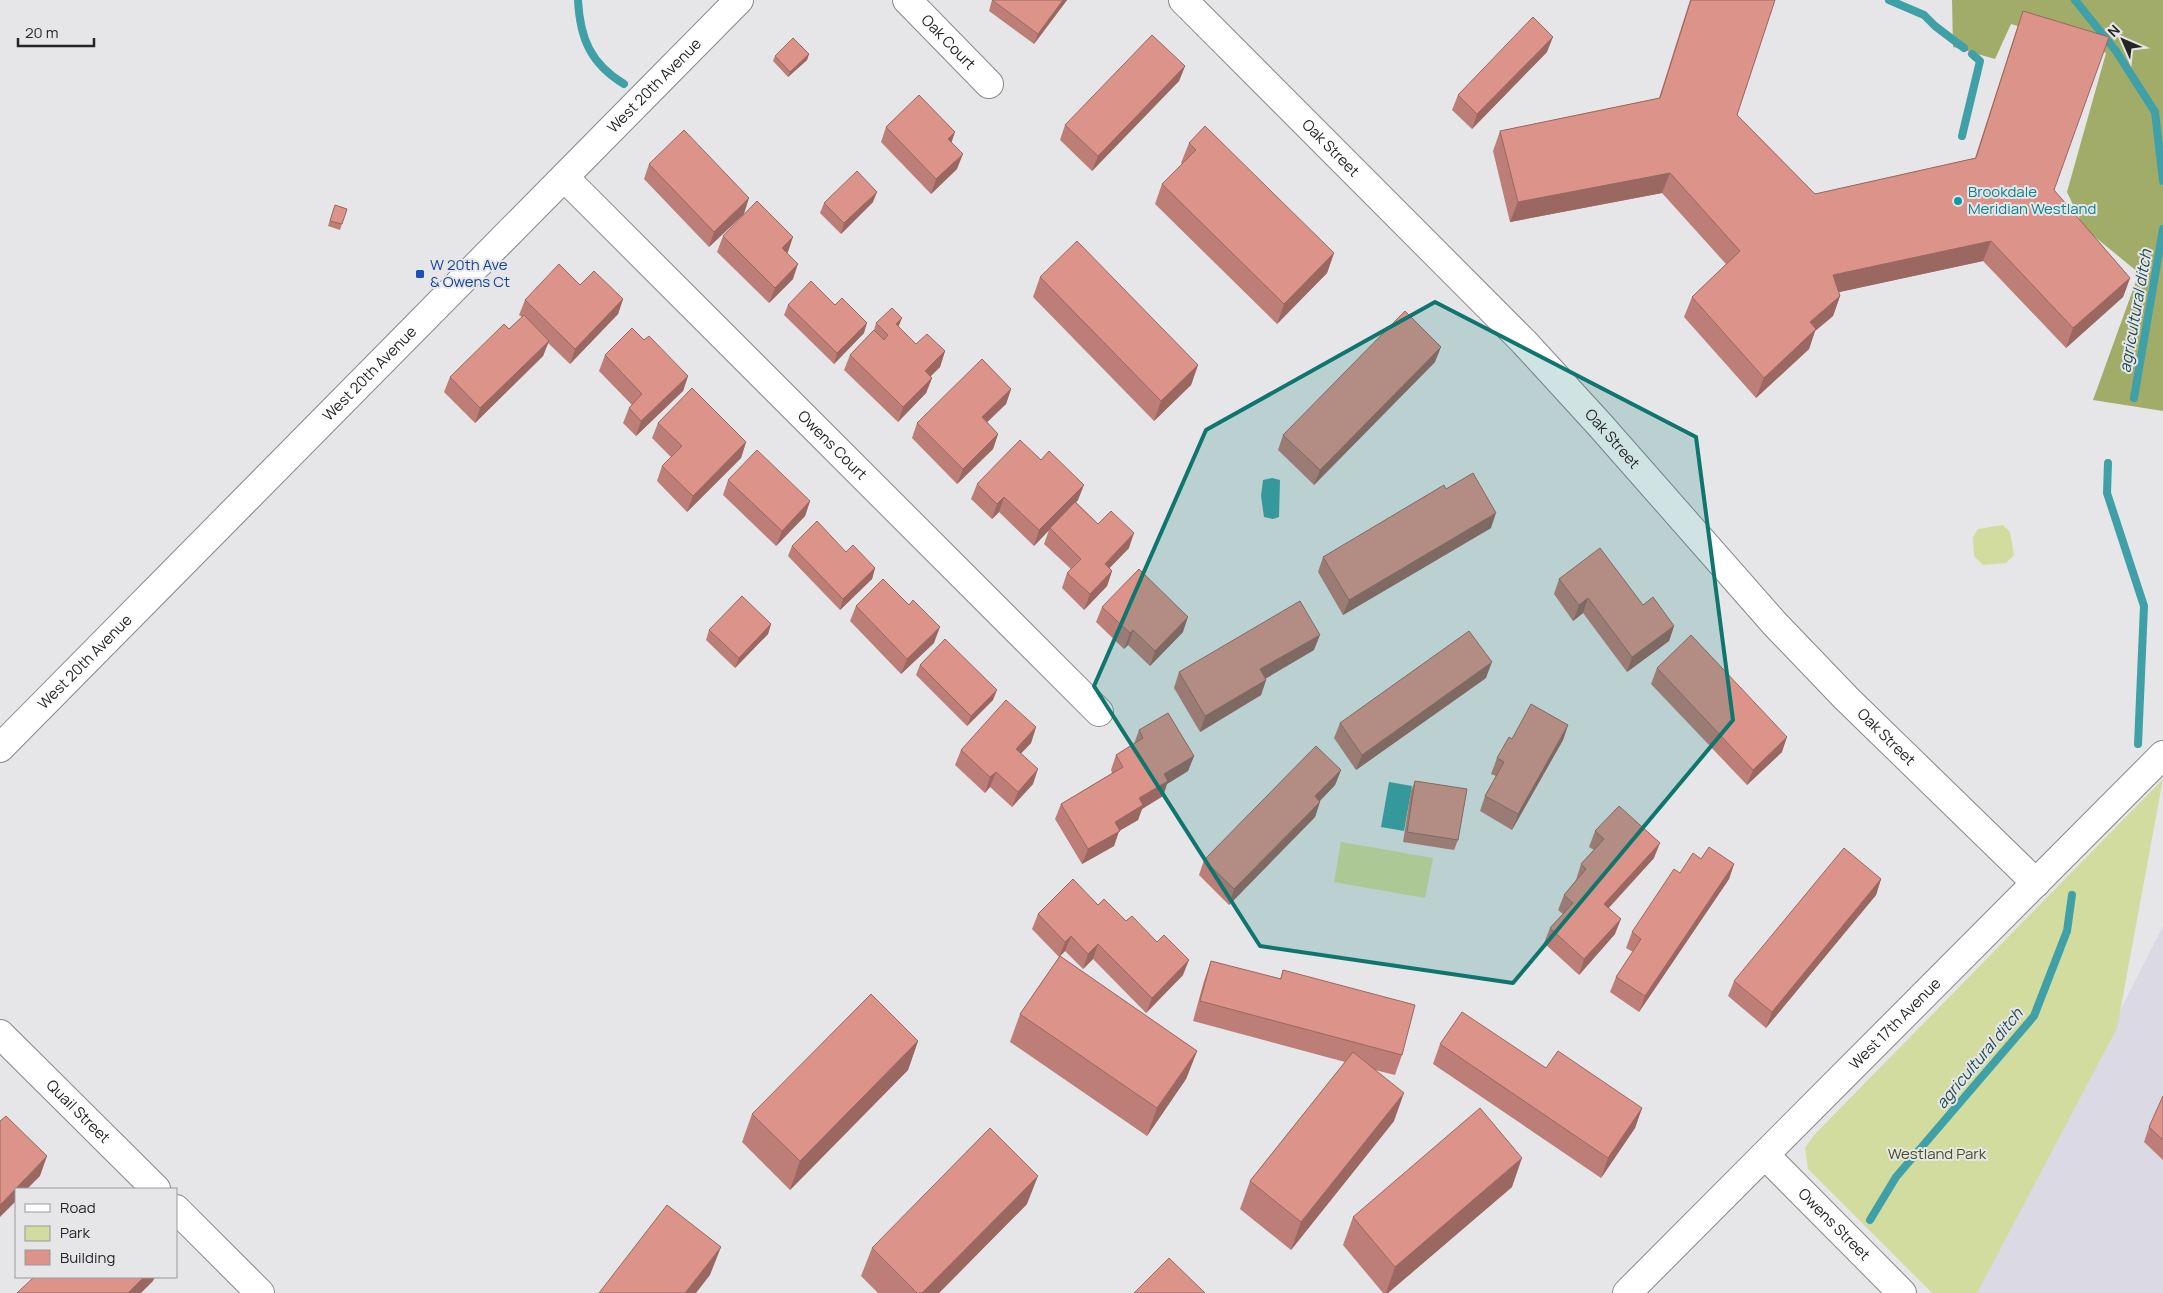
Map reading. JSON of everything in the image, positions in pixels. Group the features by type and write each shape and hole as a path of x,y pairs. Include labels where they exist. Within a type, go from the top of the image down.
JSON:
{"street":[{"name":"West 20th Avenue","path":"0,748 739,0"},
{"name":"Oak Court","path":"907,0 989,84"},
{"name":"Oak Street","path":"1183,0 1524,342 1600,425 1775,624 1846,698 2036,883"},
{"name":"Owens Court","path":"565,178 1099,712"},
{"name":"West 17th Avenue","path":"1627,1293 2163,755"},
{"name":"Quail Street","path":"0,1034 155,1188"},
{"name":"Owens Street","path":"1765,1156 1902,1293"},
{"path":"178,1211 260,1293"}],"highlighted area":[{"path":"1435,302 1696,437 1733,720 1513,983 1260,946 1094,686 1206,430"}],"shaded area":[{"path":"2163,926 2163,1293 1977,1293"}],"green space":[{"path":"1952,0 2163,0 2163,411 2093,400 2139,273 2084,228 2067,192 2106,53 2011,24 1995,59 1953,47"},
{"path":"2003,525 2010,532 2014,555 2006,563 1983,565 1974,556 1973,537 1978,529"},
{"name":"Westland Park","path":"2163,779 2117,1028 1977,1293 1932,1293 1808,1169 1805,1148 1814,1135"},
{"path":"1341,842 1433,858 1425,898 1334,882"}],"water":[{"path":"1272,478 1280,480 1279,517 1273,519 1264,517 1261,496 1263,480"},
{"path":"1389,782 1412,786 1404,831 1381,827"}],"building":[{"path":"992,0 1063,0 1038,34"},
{"name":"Brookdale Meridian Westland","path":"1691,0 1775,0 1737,115 1815,194 1976,158 2023,11 2109,37 2054,190 2130,278 2073,328 1991,241 1833,275 1840,296 1810,322 1816,329 1764,378 1692,297 1740,251 1670,173 1518,202 1500,131 1660,98"},
{"path":"1533,17 1553,37 1477,114 1458,95"},
{"path":"1152,35 1185,66 1098,156 1065,125"},
{"path":"793,38 809,54 790,72 775,56"},
{"path":"919,95 955,132 948,139 963,154 936,179 886,127"},
{"path":"1205,126 1334,253 1284,304 1162,184 1196,150 1189,143"},
{"path":"684,130 749,198 714,232 649,164"},
{"path":"857,171 877,192 844,223 824,203"},
{"path":"757,201 793,237 782,248 798,264 775,288 723,236"},
{"path":"335,205 347,209 342,224 330,221"},
{"path":"1077,241 1198,365 1161,401 1040,277"},
{"path":"559,264 580,285 594,271 623,299 575,349 525,300"},
{"path":"811,281 835,305 842,298 867,323 837,353 788,305"},
{"path":"892,308 902,318 896,324 916,344 927,334 945,351 925,371 932,378 903,407 850,355 874,330 884,340 888,335 876,323"},
{"path":"1405,311 1441,347 1320,470 1283,435"},
{"path":"524,315 549,341 480,408 450,377 504,324 509,329"},
{"path":"632,328 644,340 649,336 688,376 641,421 629,408 642,394 605,355"},
{"path":"982,359 1011,389 982,417 998,434 963,469 917,423"},
{"path":"692,388 746,442 693,496 662,466 682,446 658,423"},
{"path":"1020,440 1041,460 1049,451 1084,485 1039,530 1004,497 997,504 977,484"},
{"path":"757,450 810,501 782,531 728,480"},
{"path":"1473,473 1496,513 1349,600 1323,557 1444,485 1446,489"},
{"path":"1075,502 1098,524 1111,511 1134,533 1105,564 1112,571 1090,594 1067,573 1081,559 1050,528"},
{"path":"817,521 846,552 853,545 875,568 843,599 792,546"},
{"path":"1600,548 1643,605 1653,597 1674,626 1632,657 1588,598 1579,605 1559,579"},
{"path":"1139,569 1188,617 1155,651 1133,630 1130,633 1102,607"},
{"path":"883,579 909,605 913,600 940,627 907,659 856,606"},
{"path":"742,596 771,624 739,658 709,630"},
{"path":"1300,601 1320,635 1260,669 1266,680 1205,716 1179,672"},
{"path":"1469,631 1492,662 1362,755 1340,723"},
{"path":"1691,635 1787,737 1753,770 1657,668"},
{"path":"945,639 997,690 971,716 920,665"},
{"path":"1006,700 1036,727 1016,749 1038,769 1018,792 996,772 990,777 961,750"},
{"path":"1531,704 1568,725 1518,814 1485,796 1504,762 1497,758 1509,737 1512,739"},
{"path":"1168,713 1194,756 1164,774 1168,781 1139,798 1143,805 1115,822 1120,831 1088,849 1061,804 1123,767 1116,755 1143,738 1139,730"},
{"path":"1316,746 1341,770 1315,796 1320,802 1234,889 1204,860"},
{"path":"1415,781 1467,789 1458,840 1407,832"},
{"path":"1619,806 1660,843 1604,904 1621,919 1584,959 1550,928 1573,903 1564,895 1586,869 1581,864 1604,839 1595,831"},
{"path":"1709,847 1734,864 1645,996 1616,977 1641,939 1632,932 1674,869 1680,873 1693,853 1701,859"},
{"path":"1844,848 1881,879 1772,1012 1734,981"},
{"path":"1073,879 1098,905 1104,899 1126,921 1132,916 1157,942 1164,935 1189,960 1152,998 1098,944 1088,954 1071,936 1065,942 1038,914"},
{"path":"1060,956 1197,1051 1157,1108 1020,1014"},
{"path":"1211,961 1281,979 1283,970 1415,1005 1402,1055 1200,1001"},
{"path":"871,994 918,1041 800,1161 752,1114"},
{"path":"1462,1012 1546,1068 1558,1051 1642,1108 1608,1158 1440,1044"},
{"path":"1353,1052 1404,1093 1301,1222 1250,1181"},
{"path":"2163,1096 2163,1140 2149,1127"},
{"path":"1480,1108 1522,1158 1395,1267 1353,1217"},
{"path":"6,1116 47,1156 0,1205 0,1121"},
{"path":"990,1128 1038,1176 922,1293 917,1293 872,1248"},
{"path":"667,1205 721,1247 685,1293 599,1293"},
{"path":"1169,1258 1205,1293 1134,1293"},
{"path":"33,1278 143,1278 128,1293 17,1293"}],"waterway":[{"name":"agricultural ditch","path":"578,0 581,27 589,49 603,68 624,84"},
{"path":"1889,0 1924,15 1964,48"},
{"name":"agricultural ditch","path":"2075,0 2116,51 2155,112 2163,181"},
{"path":"1962,136 1980,61 1972,54"},
{"name":"agricultural ditch","path":"2134,398 2163,229"},
{"name":"agricultural ditch","path":"2108,463 2107,493 2144,606 2138,744"},
{"name":"agricultural ditch","path":"1870,1220 1896,1177 2034,1016 2067,931 2072,895"}],"place":[{"name":"Brookdale Meridian Westland","path":"1958,201"},
{"name":"W 20th Ave & Owens Ct","path":"420,274"}]}
